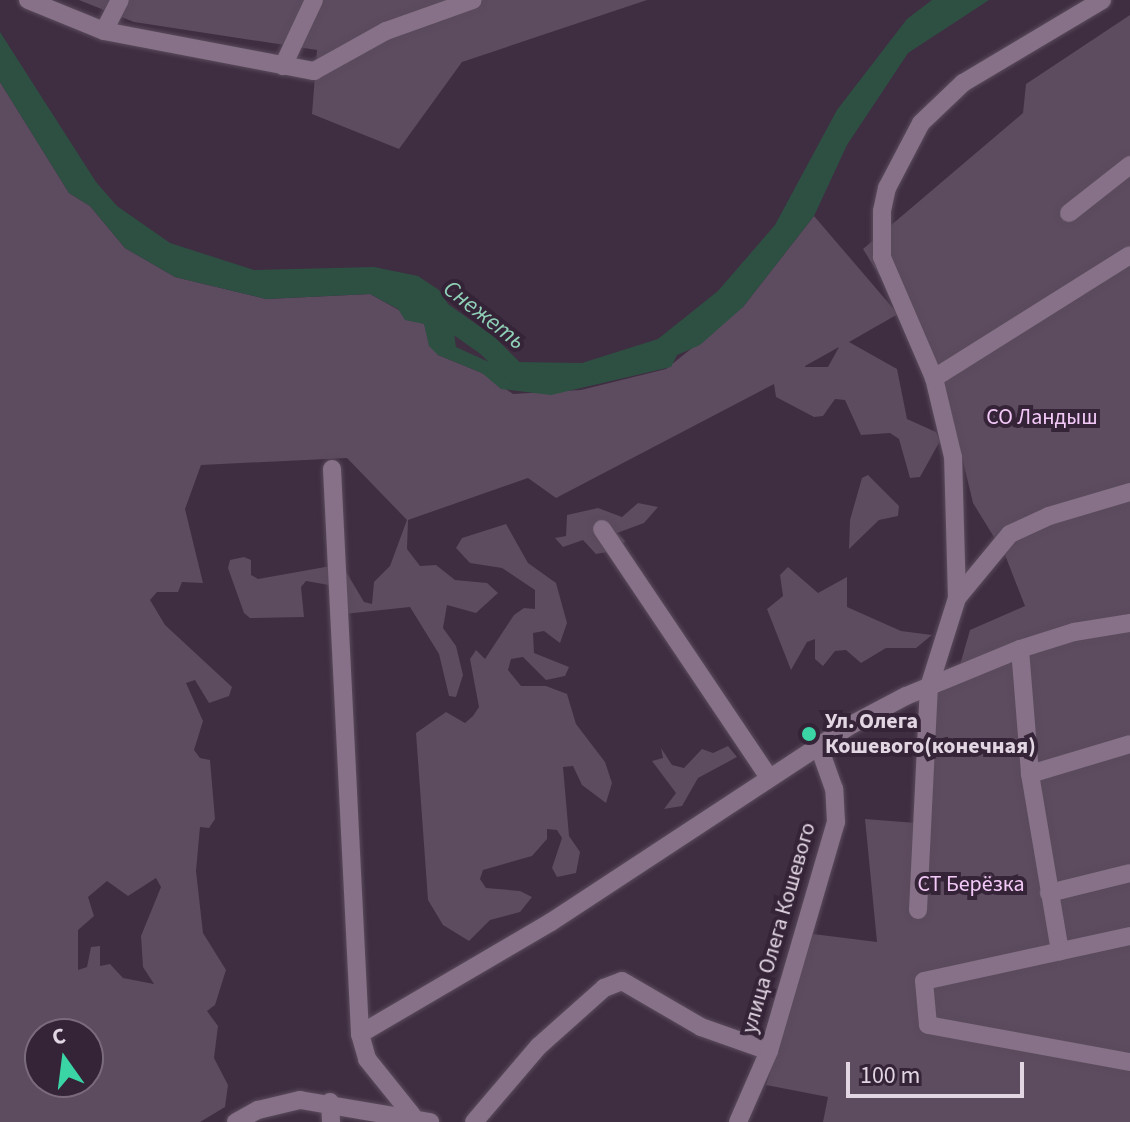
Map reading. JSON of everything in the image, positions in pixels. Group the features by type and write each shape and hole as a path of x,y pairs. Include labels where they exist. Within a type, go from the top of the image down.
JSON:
{"street":[{"path":"28,0 104,31 314,71 386,31 473,0"},
{"path":"104,31 120,0"},
{"path":"283,66 314,0"},
{"path":"918,910 929,687 957,598 953,457 934,378 882,257 879,238 887,188 921,123 963,83 1102,0"},
{"path":"1069,213 1130,165"},
{"path":"934,378 1130,255"},
{"path":"332,469 360,1034 367,1059 412,1115"},
{"path":"957,598 1010,534 1049,516 1130,492"},
{"path":"602,529 768,776"},
{"path":"360,1034 551,922 818,744 929,687 1020,649 1074,632 1130,623"},
{"path":"1020,649 1030,774 1060,951"},
{"name":"улица Олега Кошевого","path":"742,1120 769,1051 836,822 834,789 818,744"},
{"path":"1030,774 1130,744"},
{"path":"1049,893 1130,873"},
{"path":"1127,1060 928,1025 924,981 1130,936"},
{"path":"474,1122 539,1046 604,988 622,981 701,1027 769,1051"},
{"path":"236,1122 258,1110 300,1100 412,1115 430,1122"},
{"path":"330,1102 331,1122"}],"green space":[{"path":"79,0 647,0 462,62 399,149 312,114 317,50 134,22"},
{"path":"1130,15 1130,1122 823,1122 828,1097 766,1085 813,934 877,942 865,819 916,823 933,696 968,677 960,665 970,630 1025,606 1005,555 973,503 943,378 863,249 1023,113 1026,84"},
{"path":"0,82 69,193 90,206 125,248 175,277 266,299 370,294 424,324 438,355 482,373 513,394 581,390 666,369 743,307 814,216 898,314 849,342 897,369 907,419 936,432 940,441 920,477 910,478 899,439 890,433 861,435 845,400 835,399 823,416 814,417 776,397 774,384 556,498 528,478 408,520 407,549 420,566 436,565 455,580 487,583 498,593 476,613 447,605 443,628 456,646 463,675 456,697 449,696 439,654 410,607 344,614 329,585 306,581 301,587 304,617 250,618 244,613 228,568 230,560 244,557 251,560 251,575 258,579 331,566 345,570 364,602 372,604 374,582 390,566 407,520 347,458 201,465 185,509 203,583 182,582 178,592 157,592 150,600 165,625 232,687 229,696 209,703 195,680 186,683 203,721 194,750 200,758 210,760 215,819 209,828 200,827 196,871 203,933 226,970 215,1005 207,1011 218,1026 214,1058 228,1085 225,1107 200,1122 0,1122","holes":["839,347 828,367 805,367 805,366","156,878 161,887 141,936 143,967 154,984 123,978 110,964 100,966 100,946 91,947 87,967 78,970 78,930 94,916 88,897 107,881 128,896"]},
{"path":"868,475 899,506 898,516 879,520 849,549 850,520 862,478"},
{"path":"638,503 658,507 644,523 617,533 625,541 617,550 596,554 583,540 563,547 555,538 566,536 567,515 598,508 622,517"},
{"path":"506,524 528,563 556,583 567,623 560,643 544,631 533,633 534,653 569,667 565,676 546,680 523,657 511,659 508,670 521,686 546,686 567,694 576,724 605,762 612,783 606,803 582,785 573,766 563,767 569,836 580,852 576,873 557,877 552,868 562,838 557,830 547,829 547,839 532,856 483,870 480,879 486,888 520,891 532,897 520,912 490,920 469,941 443,925 428,900 416,733 446,712 465,723 473,716 479,707 470,659 476,650 485,659 514,615 524,608 535,609 535,590 502,568 470,563 456,548 462,538"},
{"path":"788,567 818,593 847,577 847,607 901,631 932,635 916,648 886,648 861,663 846,650 835,651 823,666 815,659 815,639 807,642 791,670 767,609 783,596 780,575"},
{"path":"728,746 737,757 698,778 682,806 664,809 676,793 652,761 663,758 661,748 672,765 684,768 702,749 713,753"}],"shaded area":[{"path":"932,0 989,0 908,53 847,145 814,216 743,307 700,345 677,355 671,367 551,395 501,389 482,373 438,355 429,346 424,324 405,320 398,309 370,294 266,299 175,277 125,248 90,206 69,193 0,82 0,32 96,182 117,206 170,243 254,270 374,267 418,276 439,290 450,307 456,347 502,368 544,375 658,339 718,291 775,225 837,110 907,19"}],"waterway":[{"name":"Снежеть","path":"430,305 487,345 515,373 583,374"}],"place":[{"name":"Ул. Олега Кошевого(конечная)","path":"809,734"}],"park label":[{"name":"СО Ландыш","path":"1042,418"},
{"name":"СТ Берёзка","path":"971,885"}]}
